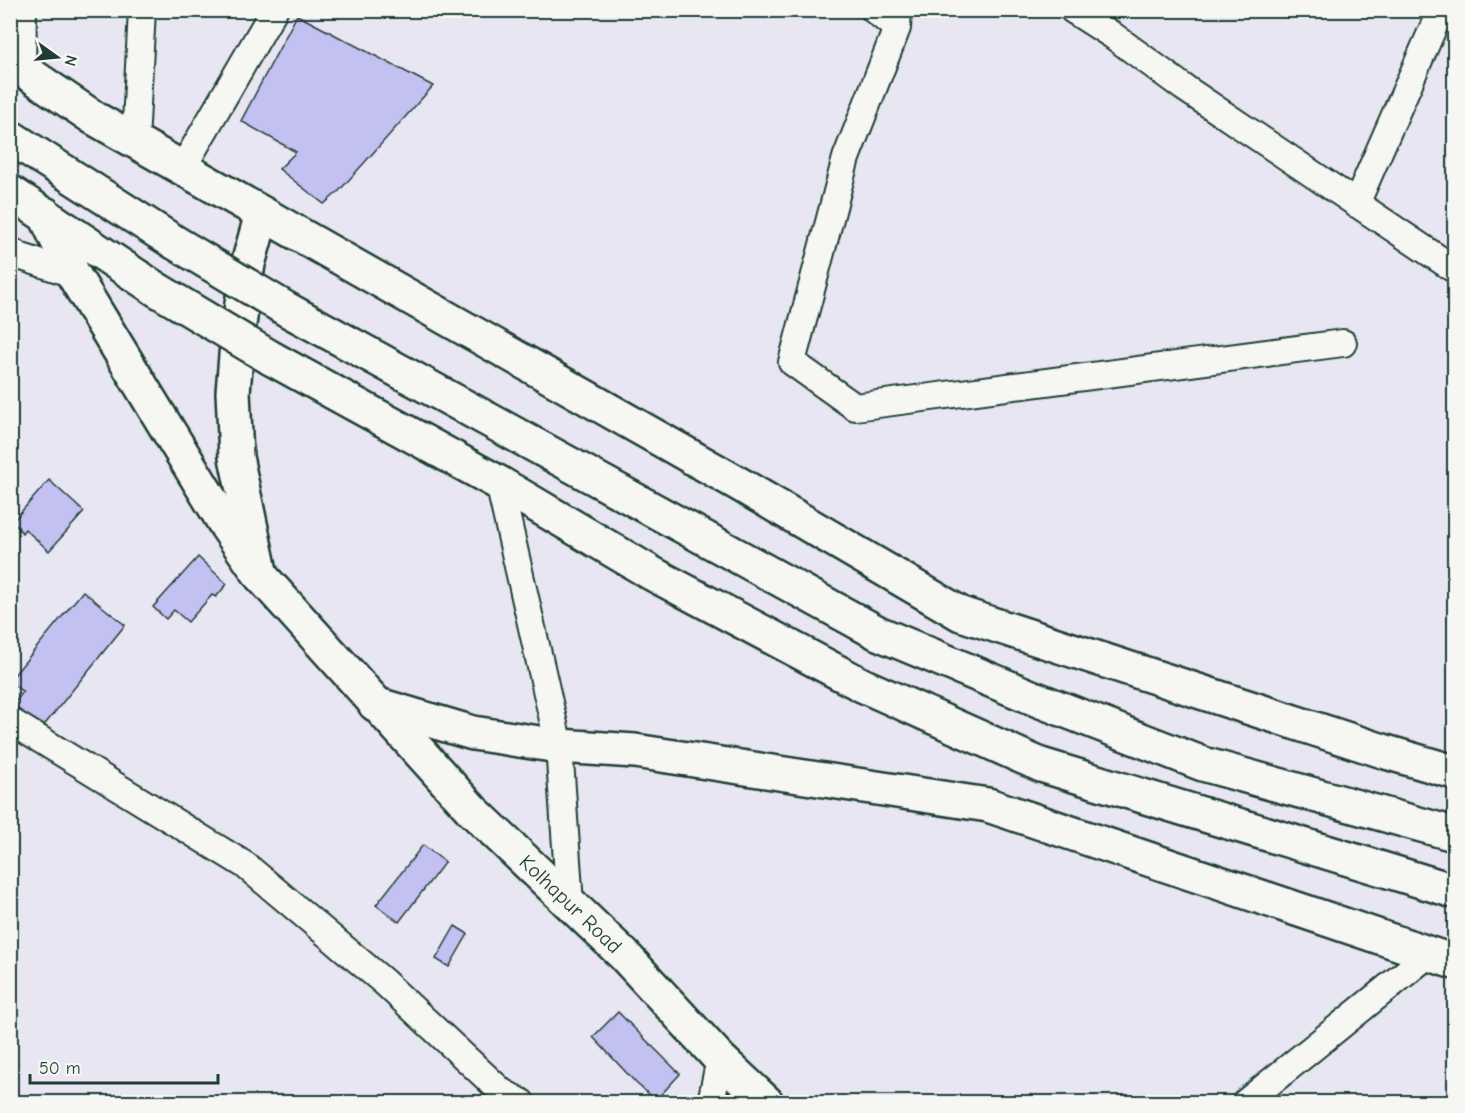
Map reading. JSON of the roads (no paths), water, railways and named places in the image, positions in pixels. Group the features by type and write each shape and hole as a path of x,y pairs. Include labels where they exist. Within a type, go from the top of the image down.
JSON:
{"main road":[{"path":"16,65 94,118 135,142 739,484 961,614 1386,752 1455,772"},
{"path":"10,137 174,242 288,310 878,633 1036,699 1203,764 1455,834"},
{"path":"10,192 156,289 271,358 499,483 653,574 862,685 1041,765 1455,891"},
{"name":"Kolhapur Road","path":"45,214 73,274 227,527 261,576 472,810 624,955 720,1059 766,1102"},
{"path":"261,576 236,457 233,392 238,331 248,264 262,214"},
{"path":"375,704 473,733 559,746 635,751 988,805 1442,958"}],"street":[{"path":"16,65 23,10"},
{"path":"135,142 142,10"},
{"path":"182,169 274,10"},
{"path":"874,10 898,19 846,158 792,362 855,407 1343,343"},
{"path":"1073,10 1112,35 1183,87 1455,269"},
{"path":"1356,204 1441,10"},
{"path":"10,250 19,256 73,274"},
{"path":"499,483 559,746 570,904"},
{"path":"10,721 245,864 384,982 502,1092 520,1102"},
{"path":"1246,1102 1442,958"},
{"path":"711,1102 720,1059"}]}
